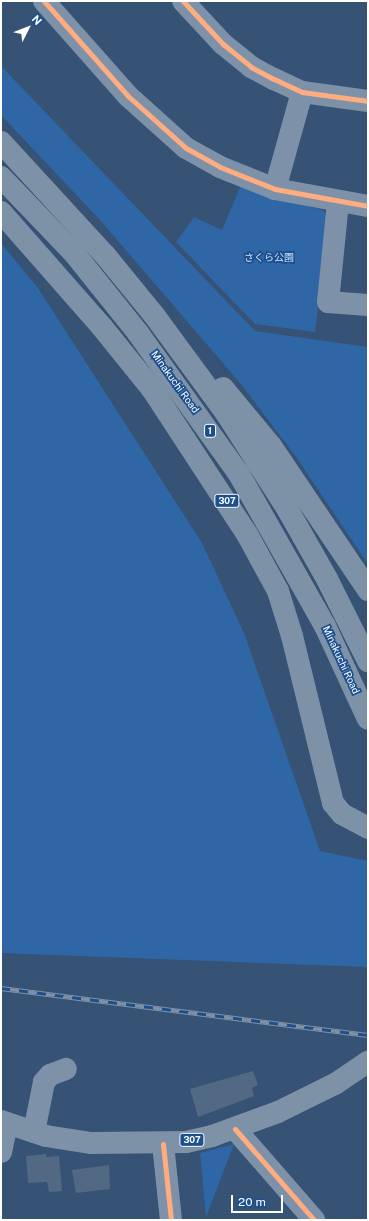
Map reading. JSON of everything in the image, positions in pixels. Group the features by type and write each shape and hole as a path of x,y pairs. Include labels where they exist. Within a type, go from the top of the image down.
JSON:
{"highway":[{"name":"1","path":"1,142 100,249 154,315 226,413 288,510 327,579 368,661"},
{"name":"Minakuchi Road","path":"1,177 74,253 128,321 239,474 325,626 368,719"},
{"name":"307","path":"1,212 102,327 152,389 247,534 278,591 292,636 333,803 342,814 368,828"},
{"path":"154,315 180,334 271,446 368,590"},
{"name":"307","path":"4,1122 34,1132 91,1143 163,1144 193,1140 235,1129 301,1102 368,1062"}],"street":[{"path":"44,1 128,96 167,133 220,168 275,189 338,202 368,206"},
{"path":"184,1 236,56 274,79 302,92 368,101"},
{"path":"275,189 302,92"},
{"path":"338,202 328,302 368,305"},
{"path":"34,1132 44,1082 50,1075 66,1069"},
{"path":"1,1152 4,1122"},
{"path":"235,1129 314,1220"},
{"path":"163,1144 171,1220"}],"green space":[{"path":"1,66 255,331 368,347 368,564 294,454 240,383 100,220 1,115"},
{"name":"さくら公園","path":"241,185 270,197 323,210 329,218 315,332 255,324 176,242 194,217 222,230"},
{"path":"1,243 38,288 202,543 244,633 320,851 368,861 368,967 1,953"},
{"path":"234,1144 206,1217 200,1153"}],"building":[{"path":"253,1071 258,1085 252,1088 254,1096 198,1117 190,1089"},
{"path":"46,1154 46,1157 59,1156 62,1191 49,1192 47,1182 28,1183 26,1156"},
{"path":"109,1165 110,1189 76,1193 72,1170"}],"railway":[{"path":"1,988 368,1035"}],"cycle path":[{"path":"44,1 128,96 186,148 220,167 275,189 368,206"},
{"path":"183,1 223,44 251,67 302,92 368,101"},
{"path":"235,1129 314,1220"},
{"path":"163,1144 171,1220"}]}
